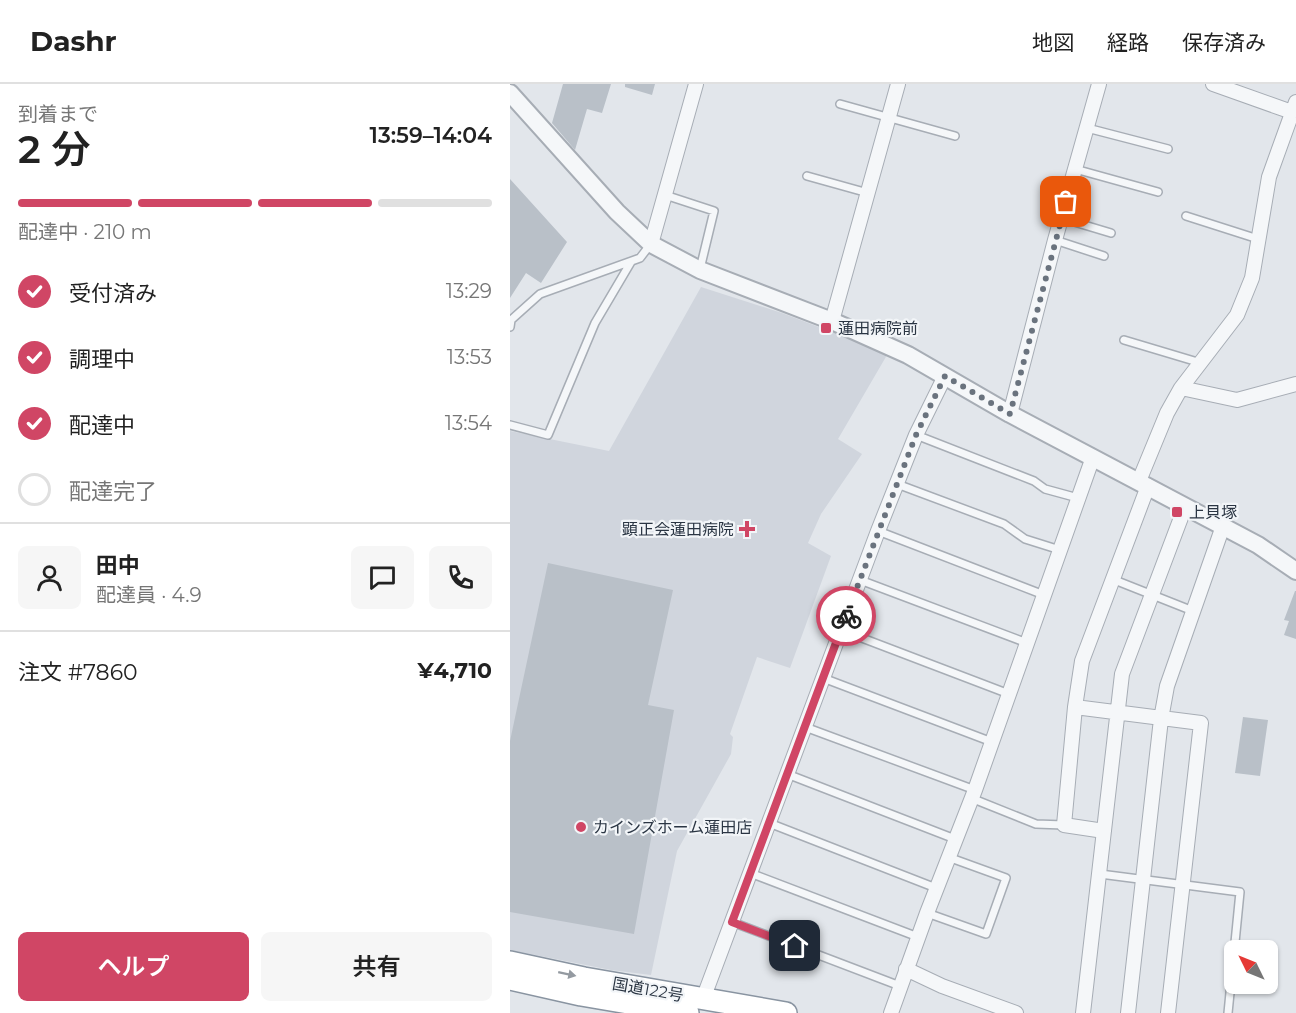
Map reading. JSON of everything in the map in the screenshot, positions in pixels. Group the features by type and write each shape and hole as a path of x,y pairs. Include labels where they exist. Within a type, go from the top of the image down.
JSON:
{"highway":[{"name":"国道122号","path":"510,962 695,1006"},
{"name":"国道122号","path":"510,979 581,995 786,1013"}],"street":[{"path":"651,244 696,84"},
{"path":"832,321 898,84"},
{"path":"1010,414 1055,240 1099,84"},
{"path":"1104,831 1064,825 1075,708 1082,661 1167,413 1181,388 1237,315 1252,278 1269,177 1294,107 1213,84"},
{"path":"510,95 617,212 651,244 700,270 870,337 1258,545 1296,571"},
{"path":"695,1006 732,922 916,435 945,376"},
{"path":"1181,388 1237,400 1296,384"},
{"path":"891,1013 992,742 1093,457"},
{"path":"1083,1013 1122,674 1185,507"},
{"path":"1128,1013 1161,718 1167,686 1223,526"},
{"path":"1075,708 1201,723 1168,1013"},
{"path":"906,969 942,986 1016,1013"}],"lane":[{"path":"840,104 955,136"},
{"path":"1087,128 1168,149"},
{"path":"1075,170 1158,192"},
{"path":"807,176 868,193"},
{"path":"665,195 714,211 700,270"},
{"path":"1186,216 1258,239"},
{"path":"1061,218 1111,233"},
{"path":"1055,240 1104,256"},
{"path":"510,327 511,320 540,294 640,258 651,244"},
{"path":"510,424 548,435 595,323 631,262"},
{"path":"1124,339 1201,363"},
{"path":"916,435 1034,482 1045,489 1078,498"},
{"path":"897,484 1004,524 1025,539 1060,550"},
{"path":"878,531 1044,595"},
{"path":"1112,579 1194,611"},
{"path":"860,580 1027,643"},
{"path":"841,630 1009,694"},
{"path":"823,678 992,742"},
{"path":"805,728 973,794 1036,824 1064,825"},
{"path":"787,774 955,839"},
{"path":"769,823 936,888"},
{"path":"927,912 986,934 1006,878 948,857"},
{"path":"750,873 918,937"},
{"path":"1100,874 1240,892 1228,1013"},
{"path":"732,922 900,986"}],"shaded area":[{"path":"701,287 782,313 887,355 838,439 862,454 821,514 808,543 831,556 790,668 757,657 730,734 733,737 731,754 677,851 651,975 611,970 510,950 510,431 609,451"}],"building":[{"path":"563,84 611,84 602,113 587,109 575,150 552,123"},
{"path":"625,84 655,84 652,95 625,87"},
{"path":"510,179 567,242 541,283 526,273 510,298"},
{"name":"カインズホーム蓮田店","path":"548,563 673,590 648,705 674,710 634,934 510,912 510,741"},
{"path":"1295,591 1296,639 1284,635 1289,621 1284,620"},
{"path":"1243,717 1268,720 1260,776 1235,773"}],"way so far":[{"path":"846,616 916,435 945,376 1010,414 1066,202"}],"place":[{"name":"蓮田病院前","path":"826,328"},
{"name":"上貝塚","path":"1177,512"},
{"name":"顕正会蓮田病院","path":"747,529"},
{"name":"カインズホーム蓮田店","path":"581,827"}],"route":[{"path":"795,946 732,922 846,616"}]}
